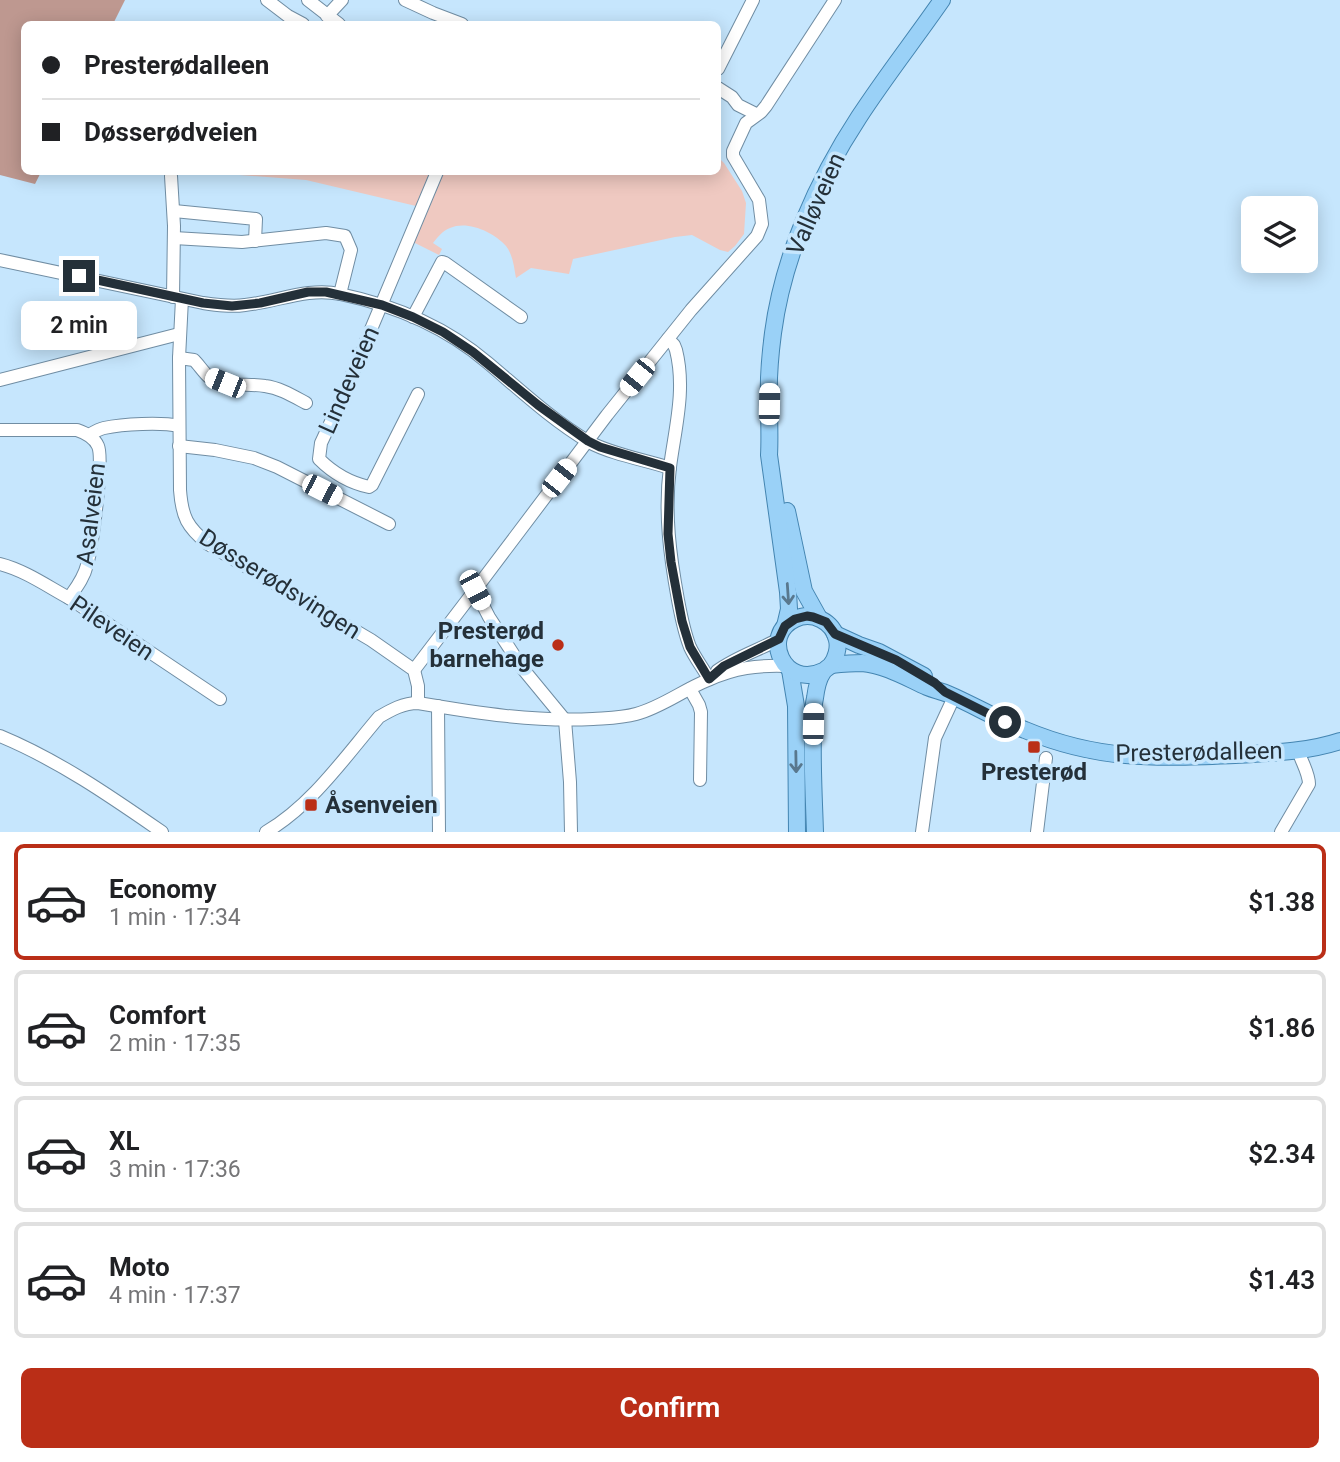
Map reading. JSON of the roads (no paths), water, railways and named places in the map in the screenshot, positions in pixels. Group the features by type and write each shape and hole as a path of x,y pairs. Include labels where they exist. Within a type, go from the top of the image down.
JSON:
{"main road":[{"name":"Valløveien","path":"782,633 789,609 789,592 769,465 769,385 773,332 782,290 807,215 821,185 858,118 942,0"},
{"name":"Valløveien","path":"770,437 776,454 802,585 819,618"},
{"path":"797,832 796,706 788,668 779,653 782,633 790,622 807,616 819,618 831,627 838,647 814,702 815,832"},
{"name":"Presterødalleen","path":"835,634 896,660 950,695"},
{"name":"Presterødalleen","path":"827,668 862,663 886,669 950,695 1042,738 1081,749 1128,757 1265,753 1339,743"},
{"path":"788,668 810,676 827,668"}],"street":[{"path":"267,0 297,21"},
{"path":"308,0 334,21"},
{"path":"327,16 342,0"},
{"path":"405,0 454,21"},
{"path":"721,63 752,0"},
{"path":"418,703 414,670 531,514 668,339 757,236 761,224 760,200 733,156 733,151 746,122 766,106 835,0"},
{"path":"721,90 756,114"},
{"path":"382,305 436,175"},
{"name":"Døsserødsvingen","path":"172,176 179,334 181,506 187,521 194,533 208,544 371,640 414,670"},
{"path":"174,211 256,219 255,241"},
{"path":"174,238 215,242 255,241 326,233 345,236 351,250 340,294"},
{"path":"0,260 178,298 232,306 260,303 308,292 340,294 382,305 443,332 588,441 670,468"},
{"path":"413,317 442,262 521,317"},
{"name":"Lindeveien","path":"382,305 321,443 319,459 343,477 369,487 418,394"},
{"path":"0,380 179,334"},
{"path":"668,339 676,350 681,387 670,468 668,534 671,562 682,621 690,647 709,679"},
{"path":"178,358 194,360 208,376 225,383 281,390 306,403"},
{"path":"89,435 104,428 152,424 179,426"},
{"name":"Asalveien","path":"0,430 77,430 94,439 99,448 97,495 87,566 81,581 69,598"},
{"path":"179,446 254,458 389,524"},
{"name":"Pileveien","path":"0,564 9,566 69,598 220,699"},
{"path":"475,590 523,669 565,720 571,832"},
{"path":"709,679 724,666 782,633"},
{"path":"266,832 306,801 379,717 410,703 521,718 565,720 633,715 650,710 709,679 746,667 761,665 788,668"},
{"path":"690,689 701,712 700,780"},
{"path":"922,832 935,738 950,695"},
{"path":"438,706 439,832"},
{"path":"0,736 47,757 162,832"},
{"name":"Presterødalleen","path":"1281,832 1310,780 1298,750"},
{"path":"1037,832 1046,758"}],"place":[{"name":"Presterød barnehage","path":"558,645"},
{"name":"Presterød","path":"1034,747"},
{"name":"Åsenveien","path":"311,805"}]}
